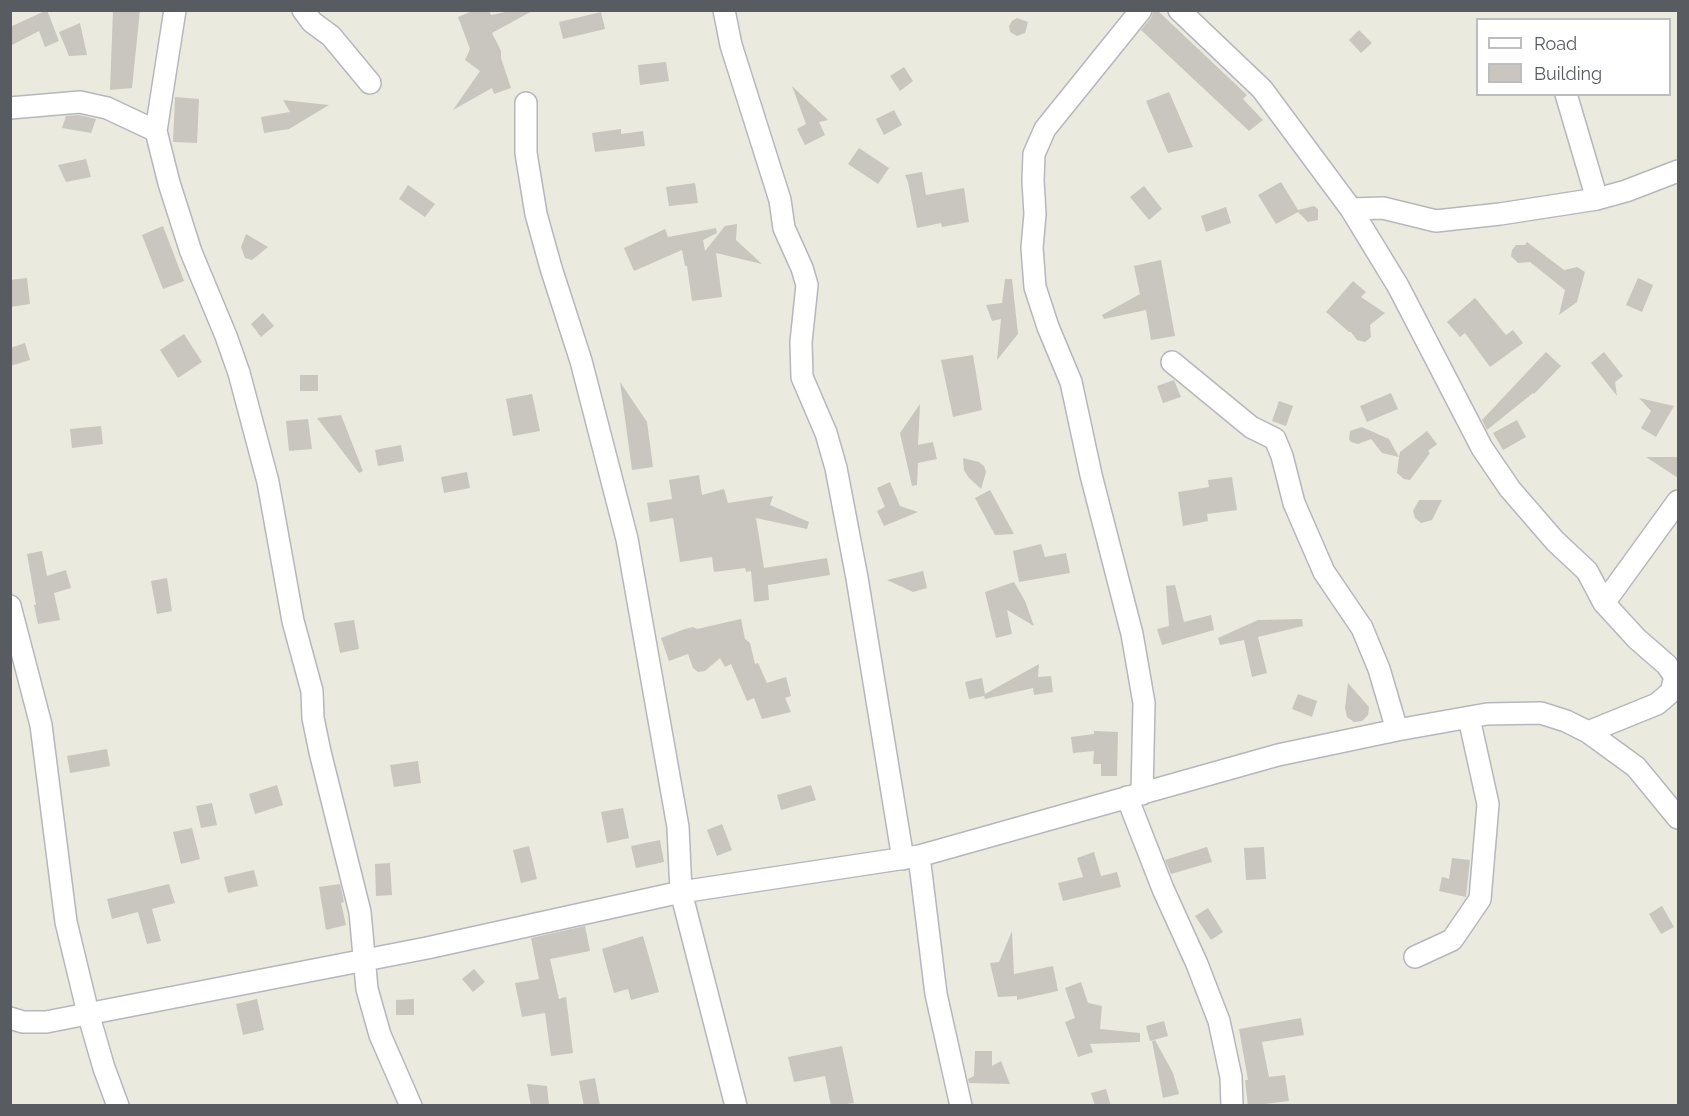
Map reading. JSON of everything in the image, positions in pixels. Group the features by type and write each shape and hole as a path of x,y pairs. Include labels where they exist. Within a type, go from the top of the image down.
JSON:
{"street":[{"path":"175,10 156,131 169,183 191,252 239,373 268,482 293,621 312,691 313,718 320,753 360,912 367,989 380,1035 411,1106"},
{"path":"303,10 312,22 331,36 370,83"},
{"path":"724,10 731,45 780,200 784,228 807,285 801,342 802,377 826,433 836,468 936,994 961,1106"},
{"path":"1141,10 1045,129 1034,154 1035,214 1032,248 1035,287 1048,327 1071,381 1091,475 1132,634 1144,702 1134,795 1163,889 1197,964 1219,1021 1232,1077 1232,1106"},
{"path":"1179,10 1262,89 1351,209 1398,286 1482,448 1510,489 1555,541 1587,571 1604,603 1637,639 1668,665 1677,676 1671,692 1657,704 1588,732"},
{"path":"1567,96 1596,199"},
{"path":"10,108 80,102 107,108 156,131"},
{"path":"526,103 526,153 536,214 581,361 627,538 678,827 681,892 736,1106"},
{"path":"1351,209 1383,208 1436,221 1500,214 1596,199 1626,191 1678,171"},
{"path":"1172,362 1251,427 1275,439 1282,456 1294,503 1324,572 1362,628 1375,659 1397,730"},
{"path":"1604,603 1678,501"},
{"path":"10,606 41,725 66,922 88,1013 118,1106"},
{"path":"10,1018 23,1022 46,1022 427,948 681,892 911,858 1278,755 1487,714 1542,713 1588,732 1636,767 1678,818"},
{"path":"1415,957 1452,940 1480,899 1488,804 1469,718"}],"building":[{"path":"47,10 59,41 45,47 39,31 10,46 10,27"},
{"path":"113,10 140,10 132,88 110,90"},
{"path":"474,10 489,10 491,15 515,10 534,10 492,33 501,51 501,58 511,88 494,94 492,88 453,110 480,71 465,60 470,49 458,17"},
{"path":"1154,10 1157,10 1247,95 1243,99 1263,120 1249,131 1141,30 1151,18"},
{"path":"601,12 605,29 563,39 559,22"},
{"path":"1017,18 1028,22 1025,33 1017,36 1010,32 1009,26"},
{"path":"80,23 87,55 69,56 59,32"},
{"path":"1359,30 1372,43 1361,53 1349,40"},
{"path":"666,62 669,81 640,85 638,65"},
{"path":"904,67 913,81 900,91 890,76"},
{"path":"792,86 828,120 819,122 825,135 805,145 797,129 806,124"},
{"path":"1169,92 1193,147 1168,153 1146,101"},
{"path":"175,97 199,99 197,143 173,142"},
{"path":"283,100 329,105 289,129 264,133 261,117 290,112"},
{"path":"894,110 902,125 884,135 876,119"},
{"path":"79,115 96,119 91,133 62,128 66,116"},
{"path":"621,129 621,134 643,131 645,146 595,152 592,133"},
{"path":"859,148 889,168 878,184 848,164"},
{"path":"86,159 91,177 66,182 58,165"},
{"path":"922,172 926,195 964,188 969,222 942,227 941,223 917,228 905,175"},
{"path":"1281,182 1298,210 1314,206 1318,209 1318,220 1308,222 1298,212 1276,224 1258,195"},
{"path":"695,183 698,203 669,206 666,187"},
{"path":"408,185 435,204 425,217 399,199"},
{"path":"1144,186 1162,209 1149,220 1130,197"},
{"path":"1226,207 1231,223 1206,232 1201,216"},
{"path":"737,224 736,240 762,264 716,253 722,297 692,301 687,266 685,266 682,250 634,271 624,248 665,229 668,237 716,228 717,233 703,240 705,251 725,226"},
{"path":"163,226 184,281 163,289 142,235"},
{"path":"246,234 268,247 252,260 245,258 241,247"},
{"path":"1527,242 1564,270 1577,267 1585,272 1577,302 1559,315 1565,290 1530,262 1518,263 1511,256 1516,245 1525,245"},
{"path":"1161,260 1175,336 1151,340 1146,310 1104,319 1102,315 1140,294 1134,266"},
{"path":"27,278 30,304 10,307 10,280"},
{"path":"1638,278 1653,285 1642,312 1626,305"},
{"path":"1005,279 1012,279 1018,334 997,360 1001,319 992,321 986,305 1002,303"},
{"path":"1353,281 1366,292 1361,297 1385,313 1370,325 1371,337 1365,342 1357,340 1351,332 1326,312"},
{"path":"1475,298 1506,335 1513,330 1523,343 1490,367 1465,333 1460,337 1447,322"},
{"path":"263,313 274,326 261,337 251,324"},
{"path":"184,334 202,362 178,378 160,350"},
{"path":"25,343 30,360 10,366 10,348"},
{"path":"1546,352 1561,366 1534,394 1487,430 1482,420"},
{"path":"1604,352 1623,376 1615,382 1617,396 1591,363"},
{"path":"973,355 982,410 953,417 941,360"},
{"path":"300,375 318,375 318,391 300,391"},
{"path":"1174,380 1181,397 1163,403 1157,386"},
{"path":"620,382 647,422 653,467 632,470"},
{"path":"1391,393 1398,409 1367,422 1360,406"},
{"path":"532,394 540,431 513,436 506,399"},
{"path":"1639,398 1674,406 1656,437 1641,428 1651,411"},
{"path":"1279,401 1293,406 1286,426 1272,421"},
{"path":"920,404 918,445 933,442 937,459 918,463 917,485 912,486 900,433"},
{"path":"341,415 363,471 359,473 317,418"},
{"path":"308,419 312,449 289,451 286,421"},
{"path":"1517,420 1526,437 1503,450 1493,433"},
{"path":"101,426 103,444 72,448 70,429"},
{"path":"1362,427 1389,439 1399,457 1382,453 1371,439 1358,444 1351,442 1350,431"},
{"path":"1427,431 1437,444 1428,451 1430,453 1410,480 1404,479 1397,473 1400,452"},
{"path":"401,445 404,461 378,466 375,450"},
{"path":"1646,457 1678,457 1678,478"},
{"path":"963,458 979,462 984,466 986,472 981,489 964,470"},
{"path":"467,472 470,488 444,493 441,477"},
{"path":"699,475 702,495 724,489 728,503 773,496 770,505 809,522 807,529 756,518 764,568 827,558 830,575 768,585 769,600 754,602 751,571 746,572 745,568 714,572 712,557 680,562 673,518 650,522 647,503 672,499 669,480"},
{"path":"1232,477 1237,510 1207,514 1208,521 1183,526 1178,492 1209,487 1208,480"},
{"path":"890,482 900,506 918,512 884,526 877,511 885,507 877,488"},
{"path":"990,490 1014,534 995,535 975,498"},
{"path":"1419,500 1442,500 1432,520 1421,523 1415,518 1413,511"},
{"path":"1041,544 1045,557 1066,553 1070,573 1019,582 1013,551"},
{"path":"42,551 47,576 66,570 71,588 54,593 60,620 38,624 27,554"},
{"path":"923,571 927,588 913,592 887,580"},
{"path":"167,578 172,611 157,614 151,581"},
{"path":"1014,582 1025,601 1034,626 1007,610 1012,634 996,638 985,592"},
{"path":"1175,585 1184,622 1211,615 1214,630 1162,645 1157,629 1169,626 1166,586"},
{"path":"741,619 745,639 750,643 755,664 758,663 767,683 786,677 791,696 785,698 791,712 762,719 754,698 747,701 731,664 725,667 720,658 705,671 698,672 693,668 688,654 669,661 661,638 693,627 697,629"},
{"path":"1302,619 1303,626 1258,637 1267,673 1252,677 1244,640 1220,645 1218,638 1258,620"},
{"path":"354,620 359,649 340,653 334,623"},
{"path":"1039,664 1038,677 1051,676 1053,692 1034,695 1033,688 985,699 984,696 969,699 965,682 982,678 985,694"},
{"path":"1348,683 1369,707 1368,715 1362,721 1354,722 1347,717 1345,708"},
{"path":"1298,694 1317,701 1312,717 1292,709"},
{"path":"1094,731 1118,732 1117,776 1101,776 1101,764 1093,764 1094,751 1073,753 1071,737 1094,734"},
{"path":"107,749 110,766 70,773 67,756"},
{"path":"418,761 421,783 394,787 390,765"},
{"path":"277,785 283,805 255,814 249,794"},
{"path":"811,785 816,800 781,810 777,795"},
{"path":"212,803 217,825 201,828 196,806"},
{"path":"623,808 629,838 607,843 601,812"},
{"path":"722,824 732,850 717,856 707,830"},
{"path":"192,828 200,859 181,864 173,832"},
{"path":"660,840 664,862 636,868 631,846"},
{"path":"529,846 537,879 521,883 513,850"},
{"path":"1207,847 1212,862 1171,874 1165,860"},
{"path":"1264,847 1266,879 1246,880 1244,848"},
{"path":"1094,852 1101,876 1117,872 1121,887 1063,901 1058,883 1083,877 1077,858"},
{"path":"1452,858 1470,860 1466,897 1439,891 1442,877 1449,879"},
{"path":"390,863 392,895 376,896 375,864"},
{"path":"254,870 258,886 228,893 224,877"},
{"path":"169,884 175,903 152,909 161,941 147,944 138,912 112,919 107,899"},
{"path":"340,884 346,925 326,930 319,887"},
{"path":"1662,906 1674,927 1661,934 1649,914"},
{"path":"1208,908 1223,932 1211,940 1195,916"},
{"path":"585,926 590,951 550,959 559,999 566,997 573,1053 551,1056 545,1013 522,1017 515,983 539,979 531,938"},
{"path":"1012,931 1014,974 1053,966 1058,991 1017,1000 1017,996 998,997 990,963 999,962"},
{"path":"643,936 659,992 631,1000 628,989 614,993 602,949"},
{"path":"474,969 485,982 473,992 462,979"},
{"path":"1081,982 1088,1003 1102,1006 1100,1029 1140,1033 1140,1042 1090,1044 1093,1052 1078,1057 1065,1022 1075,1018 1065,988"},
{"path":"257,999 264,1030 243,1035 236,1004"},
{"path":"414,999 414,1015 396,1015 396,1000"},
{"path":"1301,1018 1304,1035 1262,1042 1269,1077 1285,1075 1289,1101 1248,1106 1245,1080 1248,1080 1239,1029"},
{"path":"1164,1021 1168,1036 1150,1041 1146,1026"},
{"path":"1155,1040 1173,1073 1179,1094 1163,1098 1152,1041"},
{"path":"842,1046 854,1103 831,1106 825,1076 794,1082 788,1057"},
{"path":"975,1051 992,1051 992,1066 1001,1061 1010,1084 969,1083 968,1079 974,1076"},
{"path":"595,1078 600,1106 584,1106 579,1081"},
{"path":"527,1084 547,1086 549,1106 531,1106"},
{"path":"1106,1089 1111,1106 1095,1106 1091,1093"}]}
